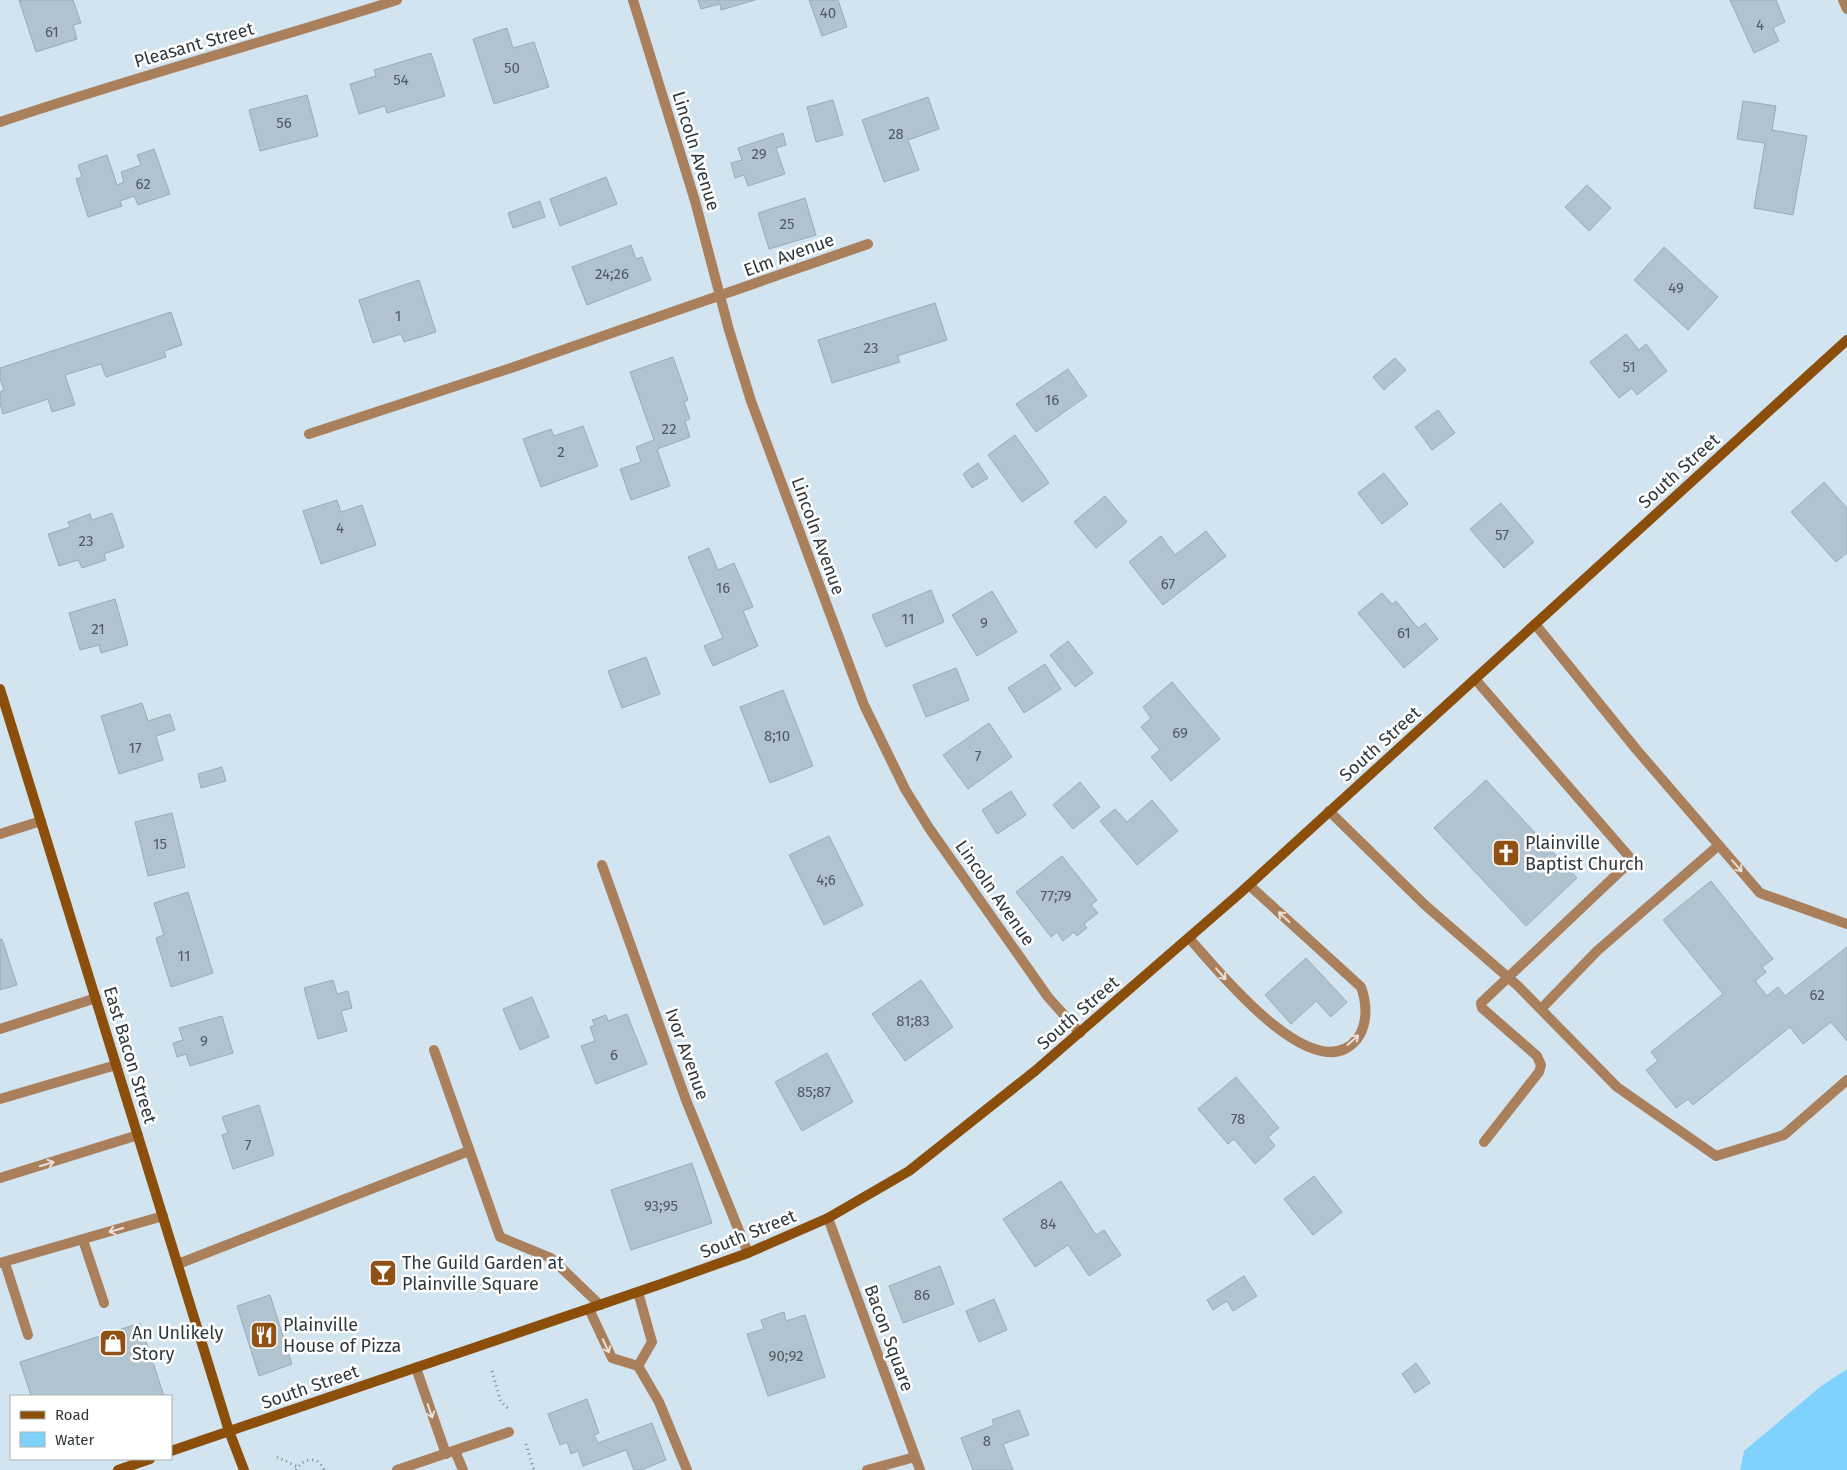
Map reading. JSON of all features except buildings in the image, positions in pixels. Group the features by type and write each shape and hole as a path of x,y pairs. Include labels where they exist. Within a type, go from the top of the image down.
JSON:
{"main road":[{"name":"South Street","path":"172,1452 589,1309 748,1252 828,1218 909,1171 990,1109 1249,885 1847,340"},
{"name":"East Bacon Street","path":"0,689 229,1431 244,1470"},
{"path":"118,1470 147,1460"}],"street":[{"name":"Pleasant Street","path":"0,122 91,91 272,40 397,0"},
{"name":"Lincoln Avenue","path":"633,0 722,296 729,330 751,401 864,705 905,789 929,828 1048,997 1080,1033"},
{"path":"1843,0 1847,9"},
{"name":"Elm Avenue","path":"309,434 722,296 868,244"},
{"path":"1535,624 1636,749 1760,893 1847,924"},
{"path":"1475,679 1632,860 1481,1003 1482,1008 1537,1056 1541,1065 1539,1072 1484,1142"},
{"path":"1330,811 1425,905 1541,1009 1617,1087 1716,1156 1784,1134 1847,1080"},
{"path":"0,834 41,821"},
{"path":"1541,1009 1597,952 1717,842"},
{"name":"Ivor Avenue","path":"602,865 686,1100 748,1252"},
{"path":"1189,938 1233,988 1277,1029 1306,1047 1335,1051 1356,1040 1362,1030 1365,1013 1366,1000 1361,987 1249,885"},
{"path":"0,1029 96,998"},
{"path":"434,1050 500,1237 551,1258 600,1305"},
{"path":"0,1099 116,1065"},
{"path":"0,1178 138,1136"},
{"path":"178,1264 469,1152"},
{"path":"28,1335 2,1263 163,1216"},
{"name":"Bacon Square","path":"828,1218 920,1470"},
{"path":"83,1240 104,1303"},
{"path":"638,1292 652,1342 638,1366"},
{"path":"589,1309 612,1358 638,1366 660,1402 686,1470"},
{"path":"416,1368 450,1452 462,1470"},
{"path":"397,1470 509,1432"},
{"path":"867,1470 915,1457"}],"path":[{"path":"278,1457 297,1469 300,1463 307,1459 315,1460 322,1465 324,1470"}],"water":[{"path":"1847,1369 1847,1470 1740,1470 1744,1451 1820,1387"}],"place":[{"name":"Plainville Baptist Church","path":"1506,853"},
{"name":"The Guild Garden at Plainville Square","path":"383,1273"},
{"name":"Plainville House of Pizza","path":"264,1335"},
{"name":"An Unlikely Story","path":"113,1343"}]}
